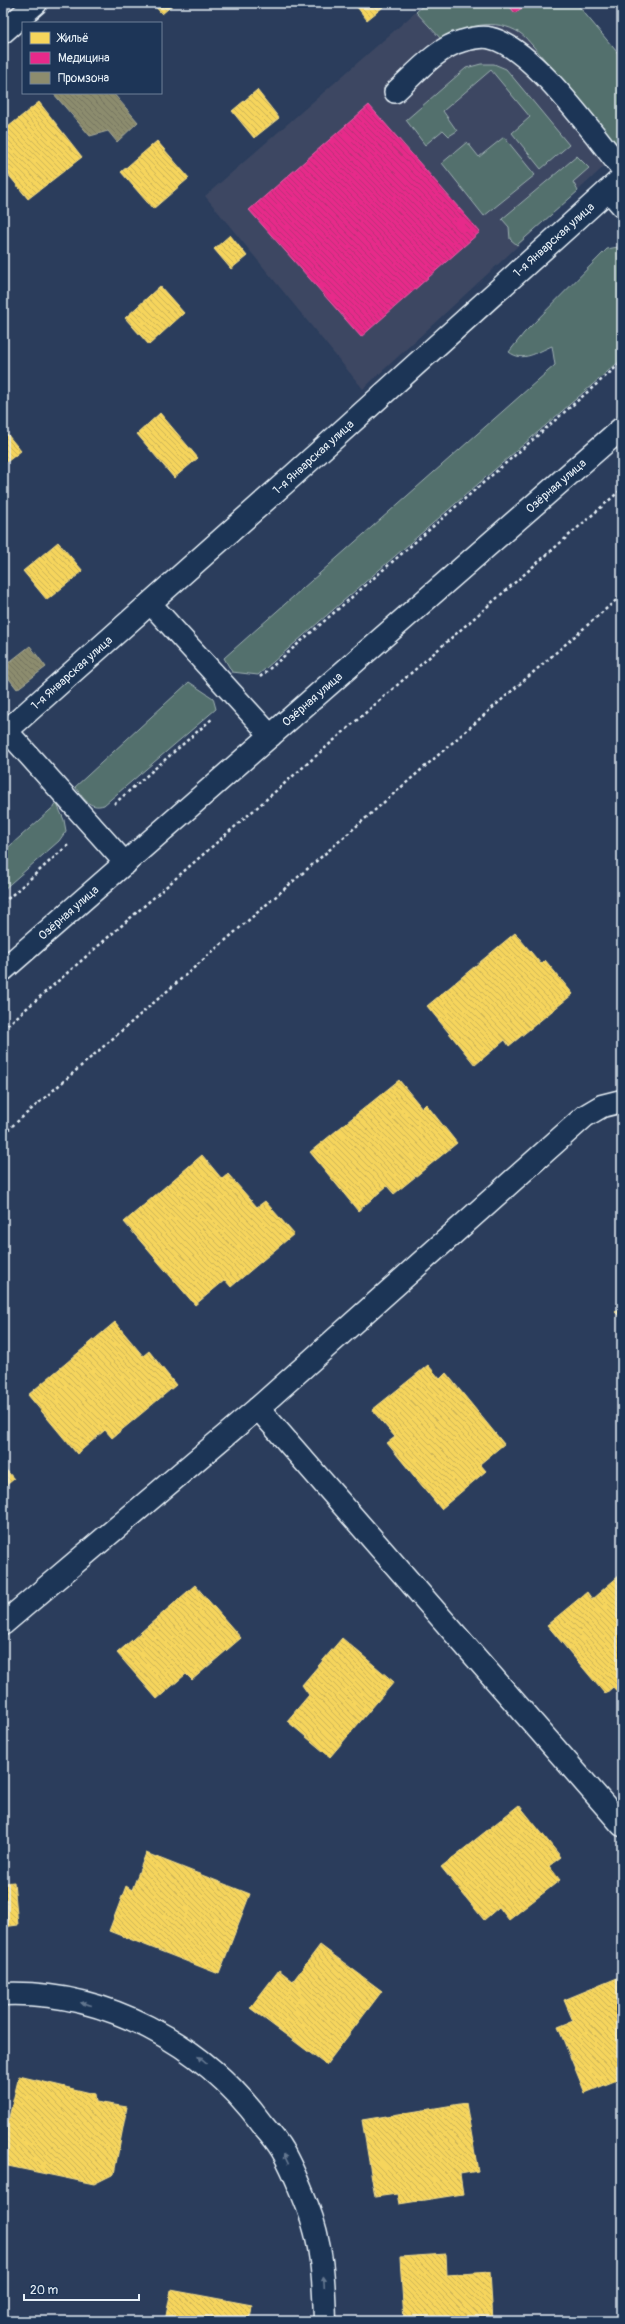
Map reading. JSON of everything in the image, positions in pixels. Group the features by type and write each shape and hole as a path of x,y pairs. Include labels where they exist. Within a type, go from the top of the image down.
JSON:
{"street":[{"path":"3,32 36,3"},
{"name":"1-я Январская улица","path":"5,732 615,184"},
{"name":"Озёрная улица","path":"3,970 126,864 622,428"},
{"path":"3,1624 258,1408 585,1116 602,1106 622,1101"},
{"path":"258,1408 622,1825"},
{"path":"3,1994 26,1993 87,2003 146,2025 199,2057 245,2100 282,2150 308,2206 323,2267 325,2321"}],"lane":[{"path":"395,92 437,55 462,41 489,38 514,48 535,65 622,169"},
{"path":"615,184 622,206"},
{"path":"150,603 271,736"},
{"path":"5,732 126,864"}],"path":[{"path":"3,903 622,362"},
{"path":"3,1029 622,489"},
{"path":"3,1134 622,595"}],"shaded area":[{"path":"426,3 576,3 622,58 622,150 363,389 205,196"}],"green space":[{"path":"426,3 507,3 515,13 528,3 576,3 622,58 622,150 522,34 510,28 490,24 470,27 442,40 416,12"},
{"path":"481,64 494,64 506,69 569,145 541,169 512,133 530,117 491,70 443,111 457,131 449,136 443,130 425,145 406,120 466,68"},
{"path":"504,137 535,175 484,216 442,163 467,142 479,157"},
{"path":"577,156 589,168 573,182 578,191 517,245 510,239 509,227 502,219"},
{"path":"618,247 622,250 622,359 258,675 232,672 224,658 555,365 552,346 525,357 520,357 509,352 524,333 607,249"},
{"path":"189,682 213,698 216,709 104,805 94,806 87,802 75,787"},
{"path":"57,804 64,820 66,831 59,841 3,890 3,852"}],"building: Жильё":[{"path":"152,3 175,3 162,14"},
{"path":"354,3 388,3 367,20"},
{"path":"257,90 279,118 254,138 232,111"},
{"path":"39,102 82,157 28,199 3,168 3,131"},
{"path":"157,141 189,178 153,209 121,172"},
{"path":"230,235 247,256 231,269 214,249"},
{"path":"160,286 184,313 149,345 125,318"},
{"path":"160,413 198,458 174,478 137,434"},
{"path":"3,429 21,451 3,465"},
{"path":"58,542 83,571 47,600 23,571"},
{"path":"515,933 541,964 545,960 573,994 509,1046 505,1040 475,1065 427,1006"},
{"path":"399,1080 422,1108 426,1104 457,1143 394,1194 387,1186 358,1211 310,1152"},
{"path":"202,1155 222,1179 228,1174 257,1207 265,1201 294,1234 231,1287 225,1280 195,1305 124,1222"},
{"path":"622,1306 622,1319 615,1312"},
{"path":"115,1322 143,1356 149,1351 176,1385 112,1438 105,1430 77,1454 28,1395"},
{"path":"428,1365 440,1379 446,1373 504,1444 480,1464 486,1471 441,1509 387,1443 395,1437 372,1410"},
{"path":"3,1466 14,1479 3,1488"},
{"path":"620,1575 622,1578 622,1697 613,1687 605,1694 547,1625 587,1592 592,1599"},
{"path":"195,1585 241,1638 192,1680 186,1674 157,1699 117,1653"},
{"path":"342,1638 394,1682 330,1757 287,1721 309,1695 302,1685"},
{"path":"519,1805 561,1857 549,1866 560,1880 509,1920 499,1907 484,1920 441,1867"},
{"path":"146,1853 250,1894 219,1974 109,1931 126,1886 132,1890"},
{"path":"14,1882 18,1925 3,1927 3,1883"},
{"path":"320,1945 382,1991 326,2065 250,2008 279,1970 293,1981"},
{"path":"622,1976 622,2078 585,2093 558,2027 573,2021 564,2000"},
{"path":"19,2076 95,2094 96,2102 127,2107 114,2174 94,2184 3,2165 3,2142"},
{"path":"466,2103 478,2171 460,2174 463,2194 399,2204 397,2194 375,2197 362,2120"},
{"path":"446,2254 447,2275 490,2272 493,2321 404,2321 400,2257"},
{"path":"171,2290 252,2305 250,2321 165,2321"}],"building: Медицина":[{"path":"507,3 528,3 515,13"},
{"path":"369,105 480,232 361,337 249,210"}],"building: Промзона":[{"path":"54,94 114,94 138,122 117,142 108,131 90,136"},
{"path":"30,646 46,667 17,689 3,671 3,667"}]}
